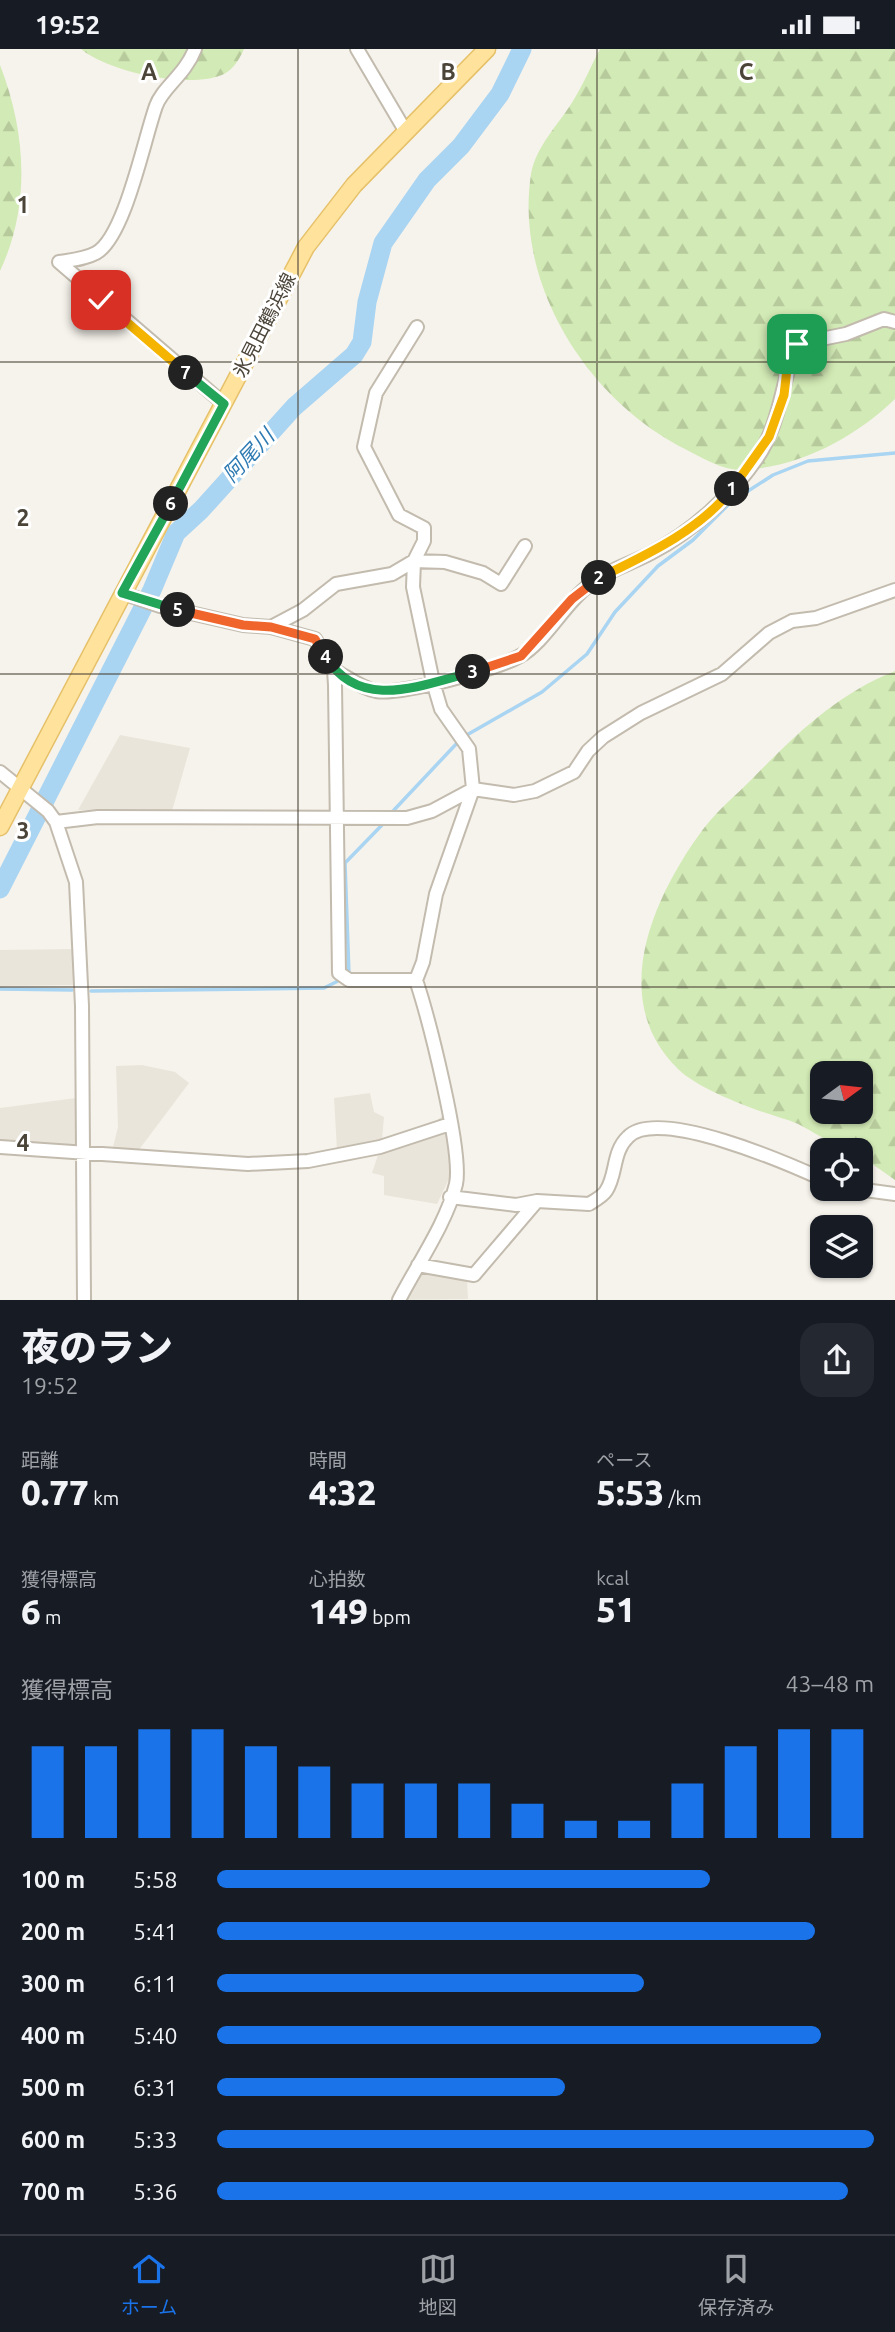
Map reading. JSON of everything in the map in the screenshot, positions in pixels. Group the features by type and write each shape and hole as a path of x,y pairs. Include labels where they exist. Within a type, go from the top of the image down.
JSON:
{"main road":[{"name":"氷見田鶴浜線","path":"0,827 25,792 306,247 354,185 487,49"}],"street":[{"path":"195,49 185,70 155,106 122,219 110,240 98,252 60,262 224,404"},
{"path":"358,49 406,132"},
{"path":"128,595 160,606 243,625 271,627 315,639 334,670 365,687 386,692 404,691 521,656 572,599 598,578 653,552 729,493 769,437 784,395 787,369 797,344 846,334 884,319 895,322"},
{"path":"399,1300 456,1183 457,1155 416,980 423,962 436,894 473,789 469,749 441,709 413,587 414,561 424,541 424,528 399,515 364,447 376,393 417,327"},
{"path":"271,627 303,610 336,584 392,574 414,561 445,562 483,573 501,584 525,546"},
{"path":"56,822 98,817 407,818 432,811 473,789 514,795 535,791 574,772 588,751 603,737 642,713 722,674 769,633 792,621 816,618 895,590"},
{"path":"334,670 339,973 349,980 416,980"},
{"path":"0,772 48,811 56,822 76,882 80,918 84,1300"},
{"path":"0,1147 229,1164 308,1161 380,1147 450,1124"},
{"path":"450,1197 516,1205 537,1201 589,1204 607,1191 616,1155 628,1136 637,1130 662,1129 709,1136 755,1149 810,1174"},
{"path":"873,1191 895,1194"},
{"path":"418,1265 474,1275 537,1201"}],"shaded area":[{"path":"120,735 190,748 172,811 78,810"},
{"path":"74,949 74,985 0,986 0,950"},
{"path":"142,1065 175,1072 189,1083 135,1155 112,1151 118,1127 116,1066"},
{"path":"370,1093 374,1112 384,1117 382,1139 431,1125 451,1109 460,1156 437,1204 384,1195 384,1176 372,1173 379,1152 337,1150 334,1098"},
{"path":"76,1098 78,1150 0,1141 0,1108"},
{"path":"412,1267 467,1280 468,1299 391,1300"}],"green space":[{"path":"81,49 244,49 239,60 228,72 191,80 130,71 110,65"},
{"path":"600,49 895,49 895,399 844,438 786,463 736,470 713,463 650,428 618,401 589,370 565,335 547,297 534,257 529,216 531,174 538,154 577,95"},
{"path":"0,65 15,116 21,168 17,220 0,271"},
{"path":"895,671 895,1180 873,1164 873,1138 825,1138 794,1122 753,1109 706,1088 678,1069 656,1041 645,1011 641,980 645,947 655,915 669,884 704,828 784,747 818,717 854,691"}],"waterway":[{"name":"阿尾川","path":"0,889 152,590 176,533 201,510 294,407 354,355 362,342 367,302 383,243 427,180 461,146 500,94 522,49"},
{"path":"465,736 542,692 587,654 615,612 658,566 693,540 731,502 773,475 808,461 895,453"},
{"path":"394,810 459,741"},
{"path":"349,975 345,863 382,825"},
{"path":"91,991 324,988 338,981"},
{"path":"0,989 72,990"}],"route":[{"path":"101,300 224,404 122,593 160,606 243,625 271,627 315,639 334,670 365,687 386,692 404,691 521,656 572,599 598,578 653,552 701,519 729,493 756,459 769,437 784,395 787,369 797,344"}]}
